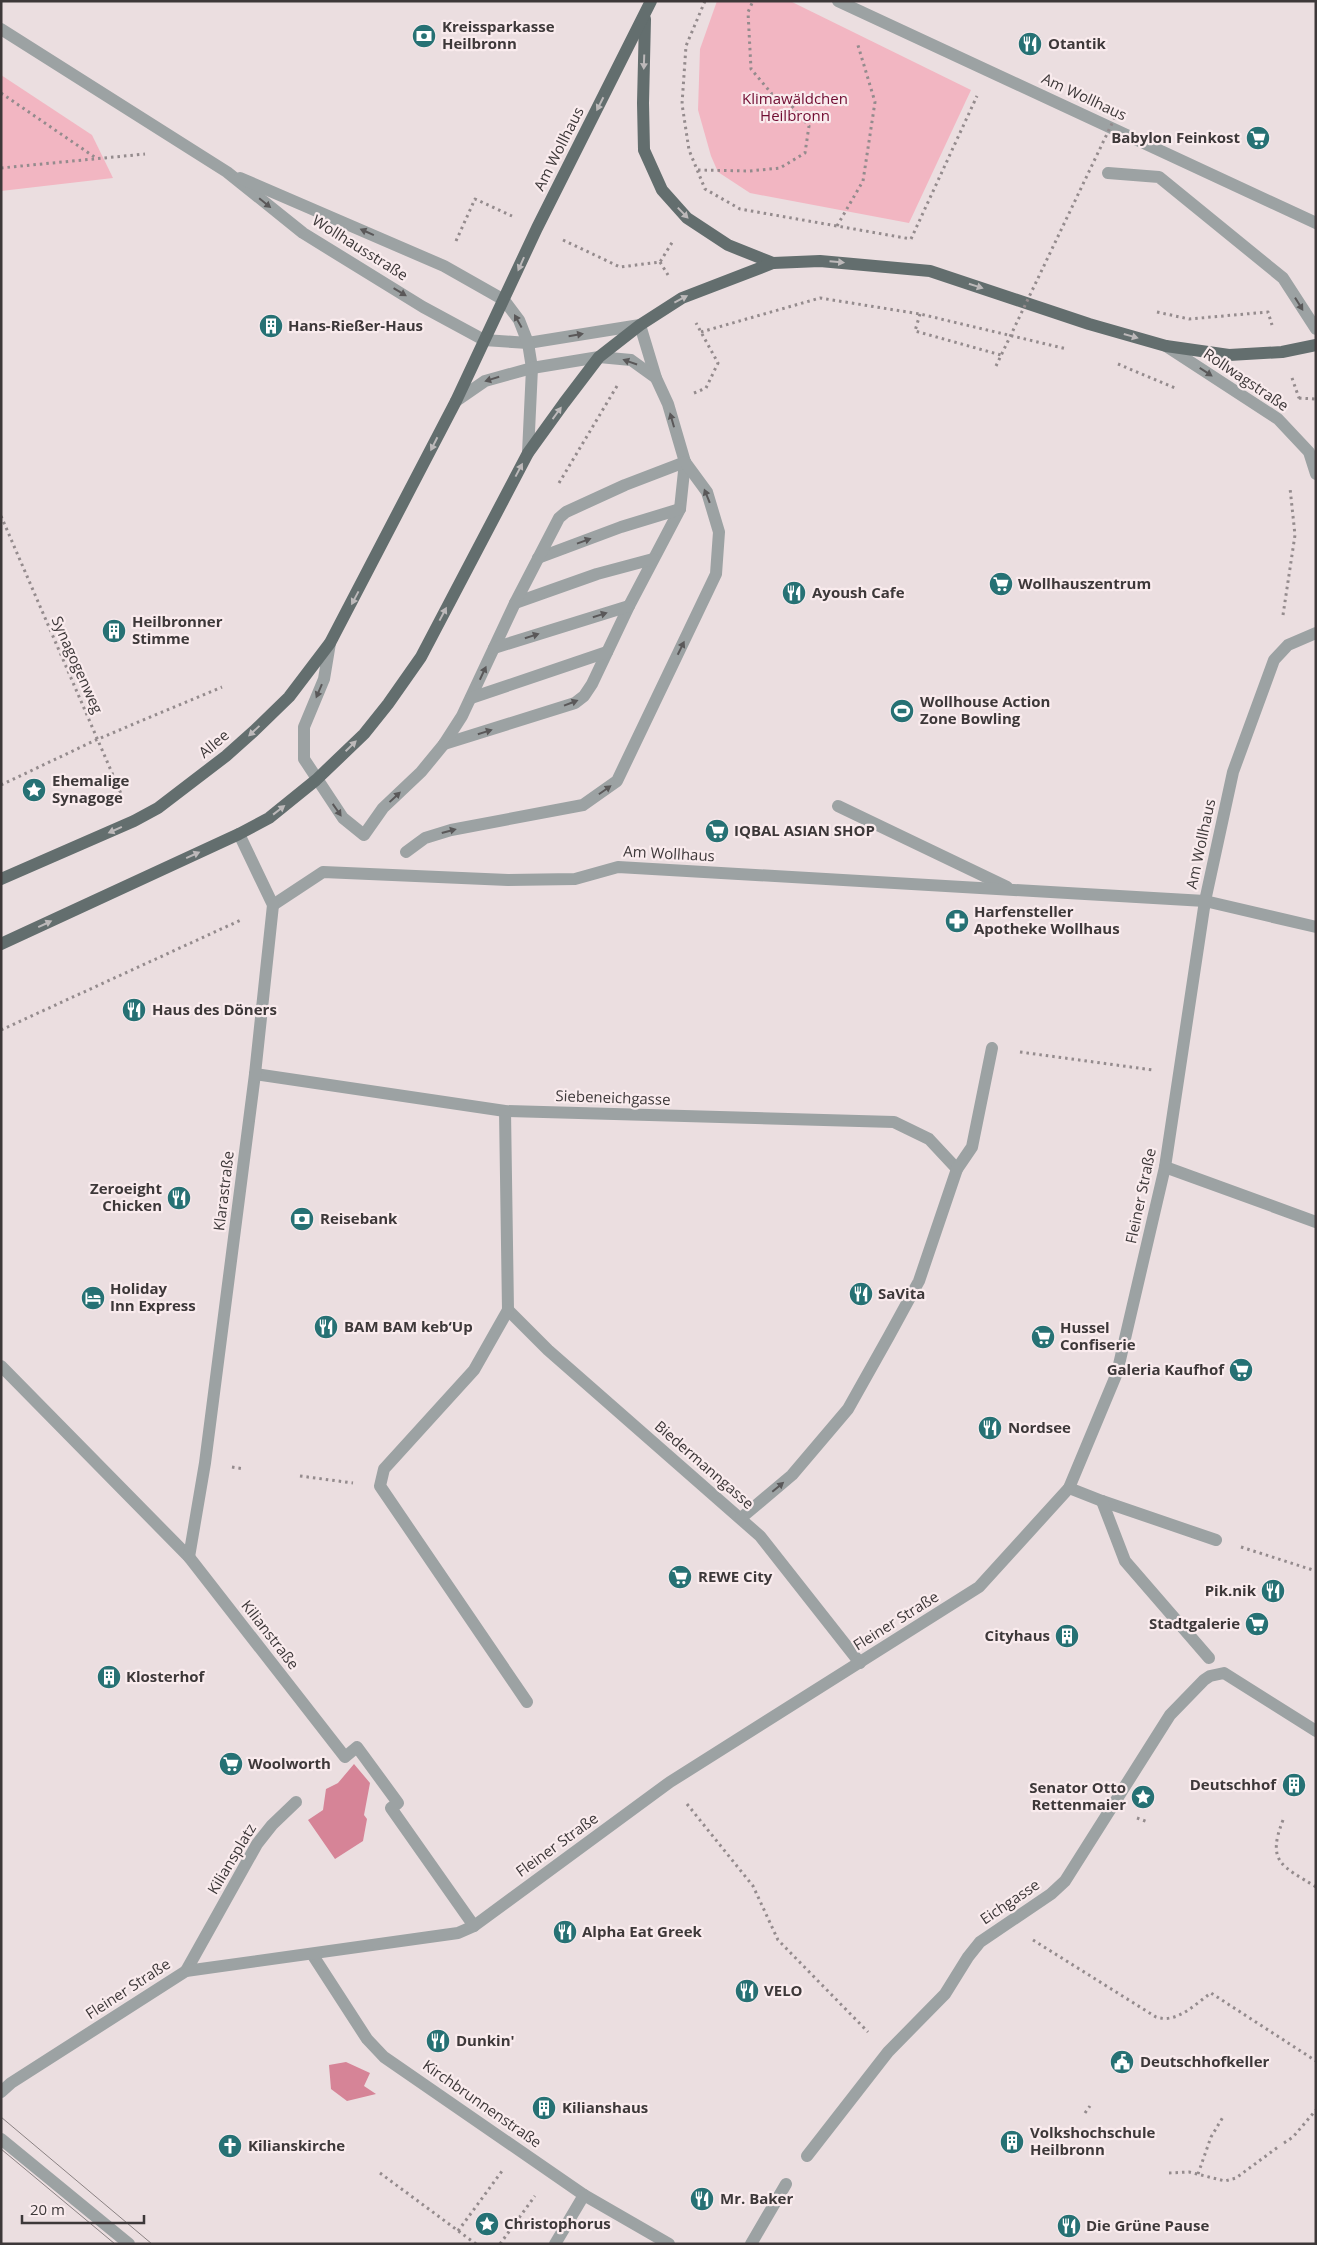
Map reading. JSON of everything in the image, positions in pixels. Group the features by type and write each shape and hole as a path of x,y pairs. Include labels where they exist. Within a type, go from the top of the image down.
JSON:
{"main road":[{"name":"Am Wollhaus","path":"378,555 456,400 537,228 651,1"},
{"name":"Am Wollhaus","path":"645,14 644,150 662,190 687,218 728,245 773,263"},
{"name":"Am Wollhaus","path":"316,780 364,734 421,657 528,453 599,357 640,325 682,298 773,263 820,261 930,271 1089,324 1166,346 1229,354 1282,352 1316,346"},
{"name":"Allee","path":"1,879 134,821 158,808 254,731 289,697 330,643 378,555"},
{"path":"1,944 239,834 269,818 316,780"}],"street":[{"name":"Am Wollhaus","path":"842,3 1316,223"},
{"name":"Wollhausstraße","path":"1,29 227,172 444,266"},
{"name":"Wollhausstraße","path":"227,172 303,233 423,307 484,340"},
{"path":"1108,173 1158,177 1283,278 1316,329"},
{"name":"Am Wollhaus","path":"444,266 504,300 519,320 528,343 532,368 528,453"},
{"name":"Am Wollhaus","path":"484,340 528,343 640,325"},
{"path":"406,852 425,838 451,830 583,805 617,781 716,574 720,532 707,492 685,462 668,404 656,378 640,325"},
{"name":"Rollwagstraße","path":"1166,346 1278,419 1309,452 1316,474"},
{"path":"456,400 485,381 532,368 599,357 631,360 656,378"},
{"path":"444,744 575,703 584,696 592,684 629,606 680,509 685,462"},
{"path":"330,643 324,679 304,727 304,759 316,780 343,818 364,835 383,808 421,772 444,744 462,716 515,603 559,518 566,512 625,485 685,462"},
{"path":"538,558 621,527 680,509"},
{"path":"515,603 597,574 653,559"},
{"path":"494,648 629,606"},
{"name":"Am Wollhaus","path":"274,905 323,872 508,880 575,879 618,867 1205,901 1232,772 1274,660 1288,645 1316,633"},
{"path":"471,698 607,652"},
{"name":"Am Wollhaus","path":"838,806 1013,890"},
{"path":"239,834 274,905"},
{"path":"1205,901 1316,927"},
{"name":"Fleiner Straße","path":"1,2092 12,2083 186,1971 458,1933 474,1926 670,1782 979,1587 1069,1488 1117,1373 1165,1167 1205,901"},
{"name":"Klarastraße","path":"188,1558 205,1463 255,1074 274,905"},
{"path":"741,1518 792,1475 848,1410 919,1281 957,1169 972,1147 992,1048"},
{"name":"Siebeneichgasse","path":"255,1074 505,1111 894,1122 929,1139 957,1169"},
{"path":"505,1111 508,1310 474,1370 384,1469 380,1486 527,1702"},
{"path":"1165,1167 1316,1222"},
{"name":"Biedermanngasse","path":"508,1310 548,1350 760,1536 860,1663"},
{"name":"Kilianstraße","path":"1,1366 188,1558 344,1757 357,1747 398,1803 391,1808 474,1926"},
{"path":"1069,1488 1216,1540"},
{"path":"1102,1501 1125,1561 1209,1658"},
{"name":"Eichgasse","path":"807,2156 888,2052 941,1998 980,1942 1051,1894 1065,1881 1170,1715 1204,1680 1210,1676 1224,1673 1316,1732"},
{"name":"Kiliansplatz","path":"186,1971 257,1844 272,1825 296,1802"},
{"name":"Kirchbrunnenstraße","path":"312,1954 367,2039 384,2057 584,2194 669,2244"},
{"path":"1,2139 129,2244"},
{"path":"751,2244 786,2184"},
{"path":"555,2244 584,2194"}],"path":[{"path":"698,170 750,171 780,168 805,153 809,126 784,97 772,94 751,69 748,12 753,1"},
{"path":"837,226 863,181 875,102 842,3"},
{"path":"911,239 989,71"},
{"path":"1,93 97,158"},
{"path":"996,366 1117,113"},
{"path":"1,168 190,150"},
{"path":"444,266 475,199 620,267 660,262 706,189"},
{"path":"668,404 706,388 718,363 682,298"},
{"path":"701,332 820,298 920,314 1074,350"},
{"path":"920,314 915,331 1001,355"},
{"path":"1111,361 1182,390"},
{"path":"1299,398 1316,399"},
{"name":"Synagogenweg","path":"1,516 134,821"},
{"path":"1,785 98,739 222,687"},
{"path":"1,1030 274,905"},
{"path":"992,1048 1180,1073"},
{"path":"300,1476 380,1486"},
{"path":"1216,1540 1316,1571"},
{"path":"670,1782 753,1886 773,1931 781,1944 888,2052"},
{"path":"1283,1820 1275,1844 1276,1853 1289,1869 1316,1887"},
{"path":"1007,1924 1162,2020 1177,2017 1211,1993 1316,2062"},
{"path":"1085,2113 1090,2106"},
{"path":"1284,2143 1293,2137 1316,2110"},
{"path":"1198,2174 1210,2137 1222,2117"},
{"path":"1169,2173 1181,2171 1225,2181 1236,2178 1278,2146"},
{"path":"458,2231 518,2149"},
{"path":"500,2244 552,2172"},
{"path":"380,2173 476,2244"}],"green space":[{"name":"Klimawäldchen Heilbronn","path":"717,1 790,1 971,90 909,223 750,193 718,172 711,156 698,110 700,49"},
{"path":"1,75 92,135 113,178 1,191"}],"shaded area":[{"path":"354,1764 370,1783 364,1815 367,1819 363,1841 335,1859 308,1820 323,1810 326,1789 338,1783"},
{"path":"346,2062 370,2073 364,2086 376,2094 347,2101 331,2089 329,2065"}],"tram line":[{"path":"1,2117 152,2244"},
{"path":"1,2149 115,2244"}],"place":[{"name":"Kreissparkasse Heilbronn","path":"424,36"},
{"name":"Otantik","path":"1030,44"},
{"name":"Babylon Feinkost","path":"1258,138"},
{"name":"Hans-Rießer-Haus","path":"271,326"},
{"name":"Wollhauszentrum","path":"1001,584"},
{"name":"Ayoush Cafe","path":"794,593"},
{"name":"Heilbronner Stimme","path":"114,631"},
{"name":"Wollhouse Action Zone Bowling","path":"902,711"},
{"name":"Ehemalige Synagoge","path":"34,790"},
{"name":"IQBAL ASIAN SHOP","path":"717,831"},
{"name":"Harfensteller Apotheke Wollhaus","path":"957,921"},
{"name":"Haus des Döners","path":"134,1010"},
{"name":"Zeroeight Chicken","path":"179,1198"},
{"name":"Reisebank","path":"302,1219"},
{"name":"SaVita","path":"861,1294"},
{"name":"Holiday Inn Express","path":"93,1298"},
{"name":"BAM BAM keb‘Up","path":"326,1327"},
{"name":"Hussel Confiserie","path":"1043,1337"},
{"name":"Galeria Kaufhof","path":"1241,1370"},
{"name":"Nordsee","path":"990,1428"},
{"name":"REWE City","path":"680,1577"},
{"name":"Pik.nik","path":"1273,1591"},
{"name":"Stadtgalerie","path":"1257,1624"},
{"name":"Cityhaus","path":"1067,1636"},
{"name":"Klosterhof","path":"109,1677"},
{"name":"Woolworth","path":"231,1764"},
{"name":"Deutschhof","path":"1294,1785"},
{"name":"Senator Otto Rettenmaier","path":"1143,1797"},
{"name":"Alpha Eat Greek","path":"565,1932"},
{"name":"VELO","path":"747,1991"},
{"name":"Dunkin'","path":"438,2041"},
{"name":"Deutschhofkeller","path":"1122,2062"},
{"name":"Kilianshaus","path":"544,2108"},
{"name":"Volkshochschule Heilbronn","path":"1012,2142"},
{"name":"Kilianskirche","path":"230,2146"},
{"name":"Mr. Baker","path":"702,2199"},
{"name":"Christophorus","path":"487,2224"},
{"name":"Die Grüne Pause","path":"1069,2226"}]}
